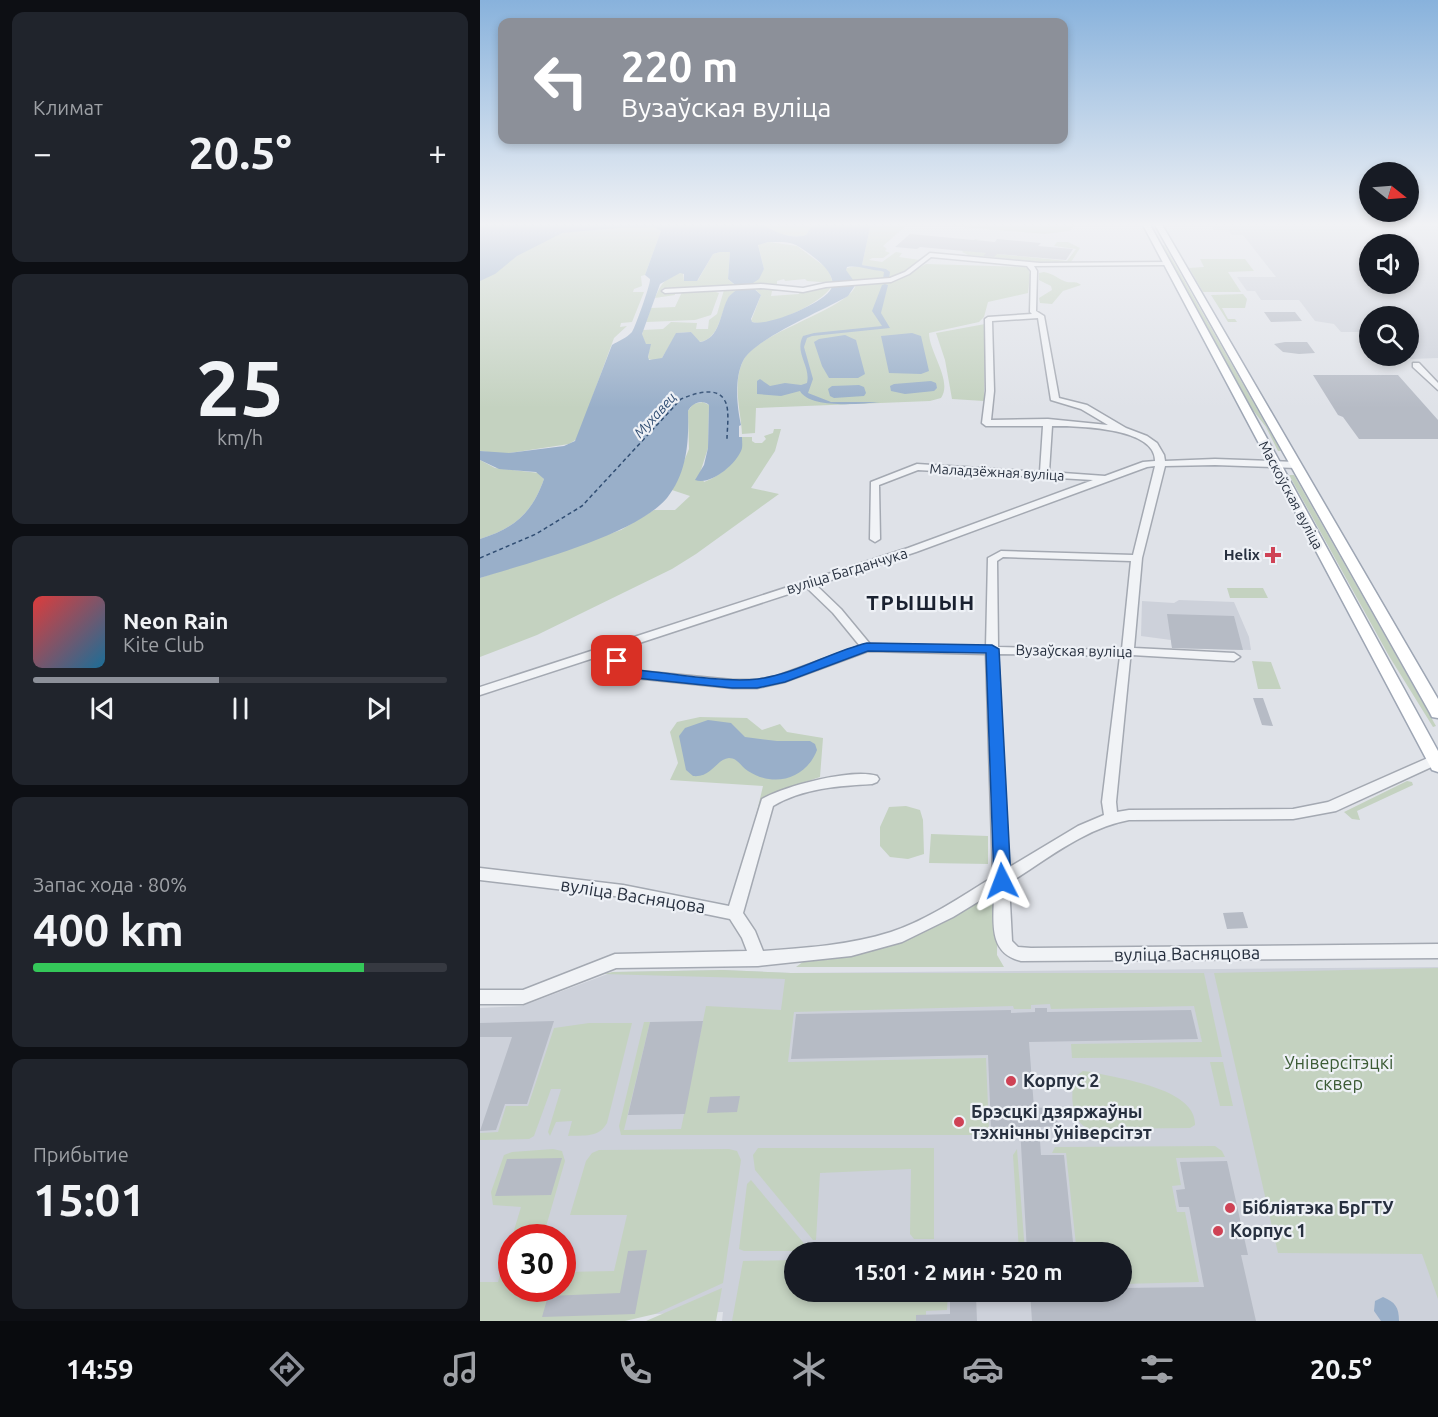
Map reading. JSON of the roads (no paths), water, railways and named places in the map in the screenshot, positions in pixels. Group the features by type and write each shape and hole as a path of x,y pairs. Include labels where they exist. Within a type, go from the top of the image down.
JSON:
{"main road":[{"name":"Маскоўская вуліца","path":"1178,285 1437,762"},
{"name":"Маскоўская вуліца","path":"1192,285 1438,713"}],"street":[{"path":"664,291 754,287 803,290 834,285"},
{"path":"1034,285 1033,312 1041,316"},
{"path":"1041,316 988,319 990,391 986,423 1092,424 1123,430"},
{"path":"1041,316 1055,400 1084,408 1123,430 1144,438 1159,451 1162,462 1137,558 1110,791 1111,818"},
{"path":"1418,366 1438,388"},
{"path":"1044,474 1048,422"},
{"name":"вуліца Багданчука","path":"480,691 912,550 1146,464 1293,461"},
{"name":"Маладзёжная вуліца","path":"875,539 874,484 917,467 1106,478"},
{"name":"вуліца Васняцова","path":"1137,558 1001,554 992,560 992,649 1004,939 1008,949 1018,954 1438,951"},
{"path":"808,583 837,611 867,647"},
{"name":"Вузаўская вуліца","path":"608,649 626,673 741,684 774,681 867,647 1113,654 1128,651 1234,657"},
{"path":"480,997 523,997 615,961 758,959 851,948 896,937 947,913 1083,830 1111,818 1129,815 1293,814 1331,807 1437,762"},
{"path":"758,959 749,936 735,914 767,803 778,795 842,780 872,779"},
{"name":"вуліца Васняцова","path":"480,874 622,891 735,914"}],"water":[{"name":"Мухавец","path":"649,285 660,285 642,334 646,344 651,344 649,360 662,358 676,333 691,332 700,342 712,336 728,298 739,288 735,285 751,285 761,295 751,319 752,322 759,323 807,307 826,295 832,285 856,285 848,296 774,335 749,353 743,361 737,384 741,425 739,426 739,437 742,437 742,448 738,457 728,468 708,480 695,480 704,465 708,448 709,405 703,402 697,403 688,411 687,446 679,478 667,498 652,511 607,536 480,578 480,539 503,530 521,518 534,501 544,479 536,472 499,469 480,460 480,451 509,453 564,446 575,441 612,345 632,332"},
{"path":"882,285 888,285 881,313 890,328 812,336 807,338 804,347 813,379 808,393 831,402 880,402 825,403 814,401 800,391 781,396 757,394 757,381 760,379 770,386 807,383 807,371 800,348 803,336 882,326 872,311"},
{"path":"912,333 921,336 929,371 921,374 889,373 881,336"},
{"path":"845,335 856,340 865,374 858,378 829,378 822,366 814,342 819,339"},
{"path":"931,381 936,383 937,388 934,391 905,394 891,391 890,386 894,384"},
{"path":"859,385 864,387 866,393 864,396 834,398 830,396 828,389 832,386"},
{"path":"708,720 731,723 745,737 777,741 810,741 815,744 817,750 805,768 788,778 768,779 758,776 735,759 729,758 724,759 705,774 693,776 686,770 679,736 685,728"},
{"path":"1383,1297 1396,1306 1399,1321 1381,1321 1374,1311 1375,1301"}],"place":[{"name":"Helix","path":"1273,555"},
{"name":"Корпус 2","path":"1011,1081"},
{"name":"Брэсцкі дзяржаўны тэхнічны ўніверсітэт","path":"959,1122"},
{"name":"Бібліятэка БрГТУ","path":"1230,1208"},
{"name":"Корпус 1","path":"1218,1231"}],"district":[{"name":"ТРЫШЫН","path":"921,603"}],"park label":[{"name":"Універсітэцкі сквер","path":"1339,1073"}]}
